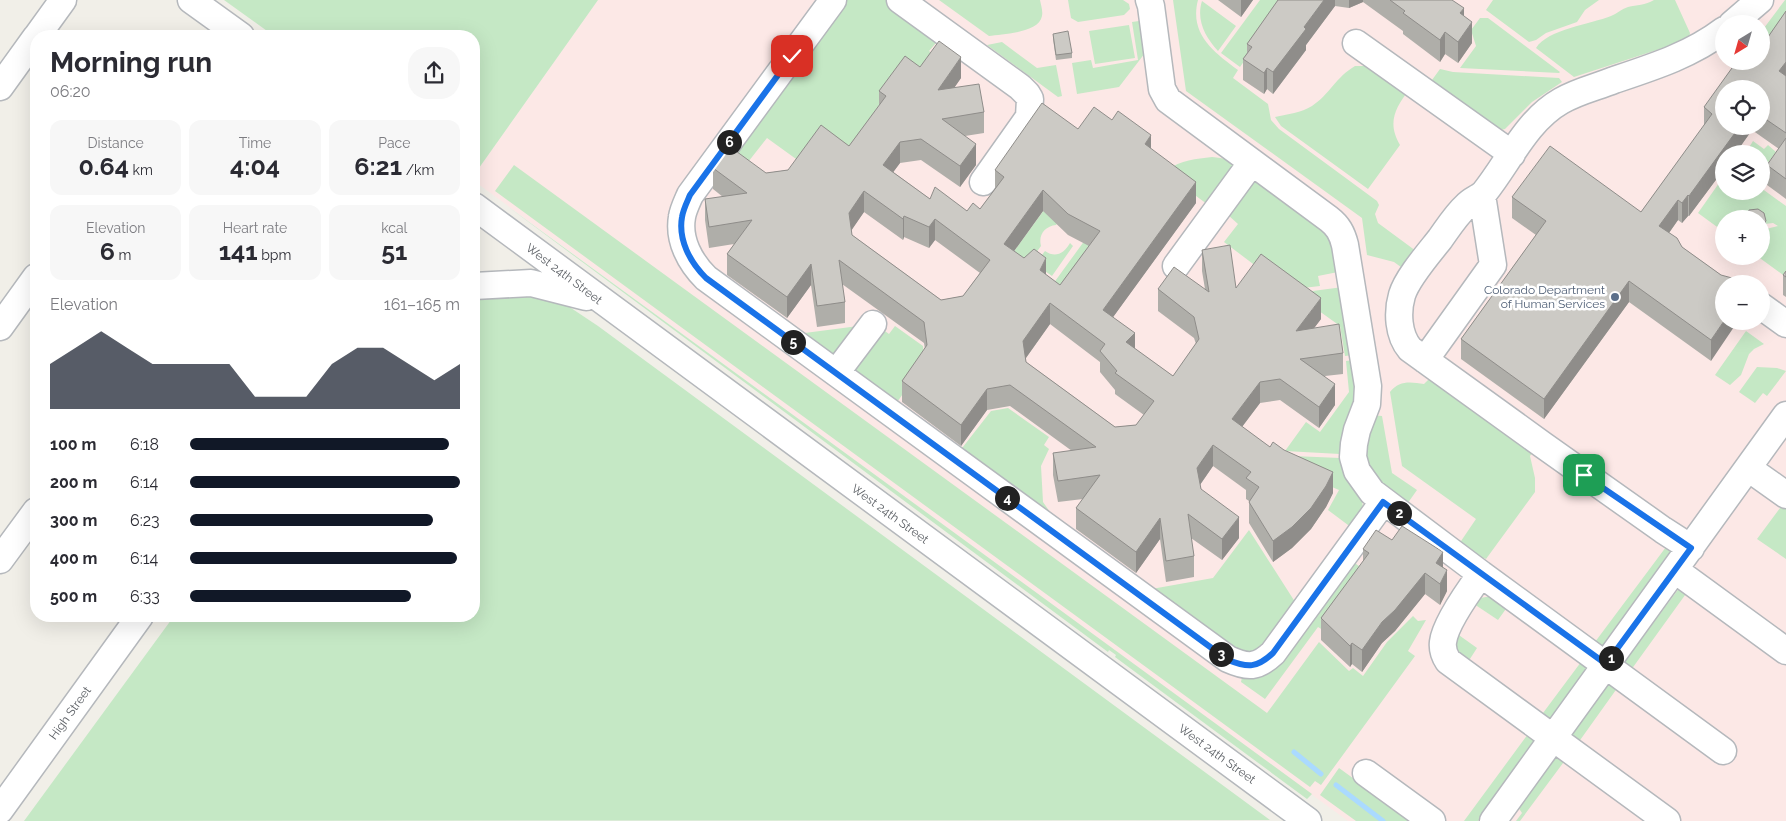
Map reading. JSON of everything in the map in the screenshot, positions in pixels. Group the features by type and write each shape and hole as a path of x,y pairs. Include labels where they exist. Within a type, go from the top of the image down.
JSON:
{"street":[{"path":"42,30 63,0"},
{"path":"191,0 223,30"},
{"path":"833,0 690,195 682,217 684,242 688,256 706,278 1221,654 1239,664 1248,666 1257,664 1273,653 1383,502"},
{"path":"900,0 1020,87 1030,99 1029,117 983,182"},
{"path":"1149,0 1162,89 1173,105 1329,219 1337,226 1342,235 1368,386 1367,404 1357,430 1353,457 1357,471 1364,482 1383,502 1723,751"},
{"path":"1742,15 1760,0"},
{"path":"1691,548 1584,475 1425,360 1404,342 1400,333 1402,295 1407,284 1461,211 1467,204 1482,195 1534,123 1561,101 1670,61 1715,36"},
{"path":"1356,43 1512,154"},
{"path":"0,87 30,46"},
{"path":"1176,266 1252,162"},
{"path":"1425,360 1493,265 1482,195"},
{"name":"West 24th Street","path":"480,211 1308,821"},
{"path":"480,286 531,283 599,300"},
{"path":"0,327 30,285"},
{"path":"1770,312 1786,324"},
{"path":"836,373 873,324"},
{"path":"1493,821 1786,415"},
{"path":"1748,468 1786,495"},
{"path":"0,560 30,519"},
{"path":"1675,570 1786,652"},
{"path":"1481,574 1465,596 1444,635 1444,654 1448,661 1667,821"},
{"name":"High Street","path":"0,810 136,622"},
{"path":"1366,773 1444,821"}],"shaded area":[{"path":"598,0 1786,0 1786,821 1348,821 480,185 480,167"}],"green space":[{"path":"224,0 598,0 480,167 480,30 266,30"},
{"path":"845,0 886,0 936,36 936,43 929,51 937,57 919,82 904,72 874,112 882,118 849,162 803,164 767,138 741,171 726,160"},
{"path":"939,0 1040,0 1042,16 1039,22 1028,29 1020,32 989,36"},
{"path":"1068,0 1123,0 1129,4 1130,9 1124,15 1078,22 1071,18"},
{"path":"1173,0 1198,0 1196,12 1200,32 1212,49 1238,70 1233,78 1268,104 1271,120 1279,129 1377,201 1379,205 1375,214 1378,223 1416,251 1405,270 1394,262 1367,255 1362,218 1186,91"},
{"path":"1260,0 1288,0 1240,67 1221,53"},
{"path":"1493,0 1599,0 1585,10 1577,22 1546,33 1536,40 1529,42 1486,10"},
{"path":"1654,0 1675,0 1690,33 1689,38 1574,77 1536,48 1550,36 1570,28 1603,19 1628,7"},
{"path":"1786,0 1786,25 1774,42 1770,39 1770,20"},
{"path":"1202,1 1236,26 1218,51 1209,40 1203,28 1200,15"},
{"path":"1480,18 1488,18 1560,72 1460,68 1476,46 1471,30"},
{"path":"1139,21 1145,53 1119,87 1077,94 1072,63 1091,60 1093,68 1138,60 1132,22"},
{"path":"1129,25 1135,58 1095,64 1089,31"},
{"path":"1002,42 1037,68 1056,65 1062,96 1058,97 987,45"},
{"path":"1355,66 1366,66 1409,90 1394,116 1394,130 1400,145 1368,189 1281,126 1275,117 1299,112 1312,106 1348,70"},
{"path":"1440,69 1453,72 1559,78 1562,82 1532,102 1505,129 1492,132 1432,89 1432,80"},
{"path":"1753,141 1758,145 1751,145"},
{"path":"1770,147 1776,152 1770,160"},
{"path":"1212,157 1228,160 1241,166 1211,207 1169,176 1167,170 1183,162"},
{"path":"514,165 1267,713 1319,642 1349,671 1353,668 1363,676 1387,642 1413,616 1418,621 1426,620 1408,651 1415,656 1321,785 1315,781 1310,787 495,191"},
{"path":"1253,178 1332,236 1338,272 1318,276 1320,286 1303,288 1297,297 1224,242 1238,224 1228,215"},
{"path":"1715,189 1715,200 1770,200 1770,194 1786,206 1786,277 1769,265 1770,228 1778,226 1770,223 1770,210 1715,210 1715,225 1698,213"},
{"path":"492,195 1312,794 1307,799 1115,657 1116,655 1109,650 1108,652"},
{"path":"1044,210 1059,221 1056,225 1049,227 1043,232 1040,242 1041,246 1019,276 1004,265"},
{"path":"1085,240 1100,251 1060,306 1045,295"},
{"path":"1070,243 1073,246 1052,276 1035,264 1045,251 1059,254"},
{"path":"1343,287 1353,355 1345,356 1340,326 1301,298 1305,292"},
{"path":"526,293 562,302 598,326 1270,820 24,821 170,622 480,622 480,295"},
{"path":"866,325 840,359 797,334"},
{"path":"878,326 889,334 895,326 923,346 925,363 895,405 847,367"},
{"path":"1746,331 1764,344 1749,354 1741,375 1730,385 1715,375"},
{"path":"1354,360 1359,387 1340,454 1285,451 1306,422 1320,432 1349,392 1346,361"},
{"path":"1757,367 1777,368 1786,371 1767,396 1763,393 1755,403 1739,392"},
{"path":"1430,378 1533,452 1530,456 1535,478 1535,492 1486,559 1481,560 1459,544 1476,519 1402,466 1390,392 1397,385 1410,382 1424,384"},
{"path":"1008,408 1049,437 1044,445 1049,449 1041,466 1043,502 1057,522 959,452 991,411"},
{"path":"1372,415 1382,416 1392,473 1417,490 1405,507 1370,475 1364,449"},
{"path":"1293,456 1340,458 1359,491 1363,505 1361,515 1352,528 1328,510 1339,490 1285,467"},
{"path":"1783,504 1786,506 1786,559 1757,539"},
{"path":"1249,530 1297,605 1265,650 1242,656 1146,590 1213,578"},
{"path":"1666,547 1672,552 1604,648 1595,642"},
{"path":"1352,561 1363,569 1326,632 1318,627 1265,699 1241,682 1242,677"},
{"path":"1680,587 1688,591 1631,670 1624,664 1625,661"},
{"path":"1493,597 1508,606 1498,620 1474,604 1480,598"},
{"path":"1456,633 1477,648 1468,662 1456,649"},
{"path":"1581,662 1590,666 1551,720 1543,717 1543,713"},
{"path":"1609,683 1618,687 1578,743 1571,737 1571,734"},
{"path":"1528,734 1537,741 1478,821 1464,821"},
{"path":"1557,755 1566,759 1520,821 1516,821 1522,813 1518,807"},
{"path":"1339,768 1412,821 1356,821 1320,795"}],"building":[{"path":"1278,0 1324,0 1304,27 1306,29 1273,72 1267,68 1264,73 1243,59 1252,47 1247,44"},
{"path":"1390,0 1452,0 1464,8 1460,13 1472,22 1458,42 1445,32 1440,40 1403,13 1405,11"},
{"name":"Colorado Department of Human Services","path":"1786,11 1786,62 1779,71 1786,76 1786,133 1770,122 1770,80 1723,80 1731,70 1770,70 1770,34"},
{"path":"1068,31 1072,53 1056,55 1053,34"},
{"path":"939,41 961,57 938,90 979,84 984,112 942,119 976,144 960,166 921,139 900,142 883,165 930,199 935,187 967,211 973,203 980,209 1004,177 995,170 1042,103 1078,129 1094,107 1112,120 1118,111 1151,135 1145,144 1196,182 1103,310 1135,333 1126,342 1173,376 1199,339 1194,317 1158,289 1174,267 1209,292 1202,250 1230,245 1236,288 1261,254 1321,298 1296,331 1339,324 1343,353 1300,359 1335,384 1319,407 1280,379 1260,382 1232,419 1270,447 1273,442 1284,450 1333,472 1311,508 1292,527 1273,541 1249,502 1259,487 1246,478 1251,472 1213,445 1197,468 1201,489 1239,517 1222,539 1188,514 1194,556 1166,561 1160,518 1136,552 1076,508 1100,475 1058,481 1053,453 1096,447 1010,385 987,389 961,425 902,381 927,345 924,322 839,260 845,302 817,306 811,264 787,297 727,254 752,220 709,227 705,199 747,193 713,168 729,146 766,173 788,170 821,125 849,146 886,96 879,91 905,56 920,67","holes":["1043,190 1068,214 1100,231 1060,285 1040,270 1046,258 1034,249 1024,258 1004,244","864,191 903,219 904,216 929,227 935,219 990,260 963,296 941,300 852,235 849,213","1050,303 1105,344 1100,351 1117,371 1115,373 1154,401 1136,425 1115,427 1026,362 1023,341"]},
{"name":"Colorado Department of Human Services","path":"1715,92 1715,135 1733,135 1726,145 1715,145 1715,160 1689,196 1682,203 1678,200 1659,226 1677,238 1682,247 1721,275 1715,275 1715,330 1718,330 1711,340 1629,281 1544,399 1461,339 1546,221 1512,197 1550,146 1641,212 1712,114 1704,107"},
{"path":"1786,138 1786,179 1770,167 1770,161"},
{"path":"1402,526 1443,552 1436,563 1447,570 1440,584 1425,573 1395,610 1382,622 1362,650 1352,643 1350,646 1321,618 1369,553 1363,549 1376,530 1392,540"}],"waterway":[{"path":"1294,752 1321,774"},
{"path":"1336,785 1383,821"}],"place":[{"name":"Colorado Department of Human Services","path":"1615,297"}],"route":[{"path":"792,56 690,195 685,206 682,217 684,242 688,256 696,268 706,278 1228,660 1248,666 1265,660 1273,653 1383,502 1606,664 1691,548 1584,475"}]}
